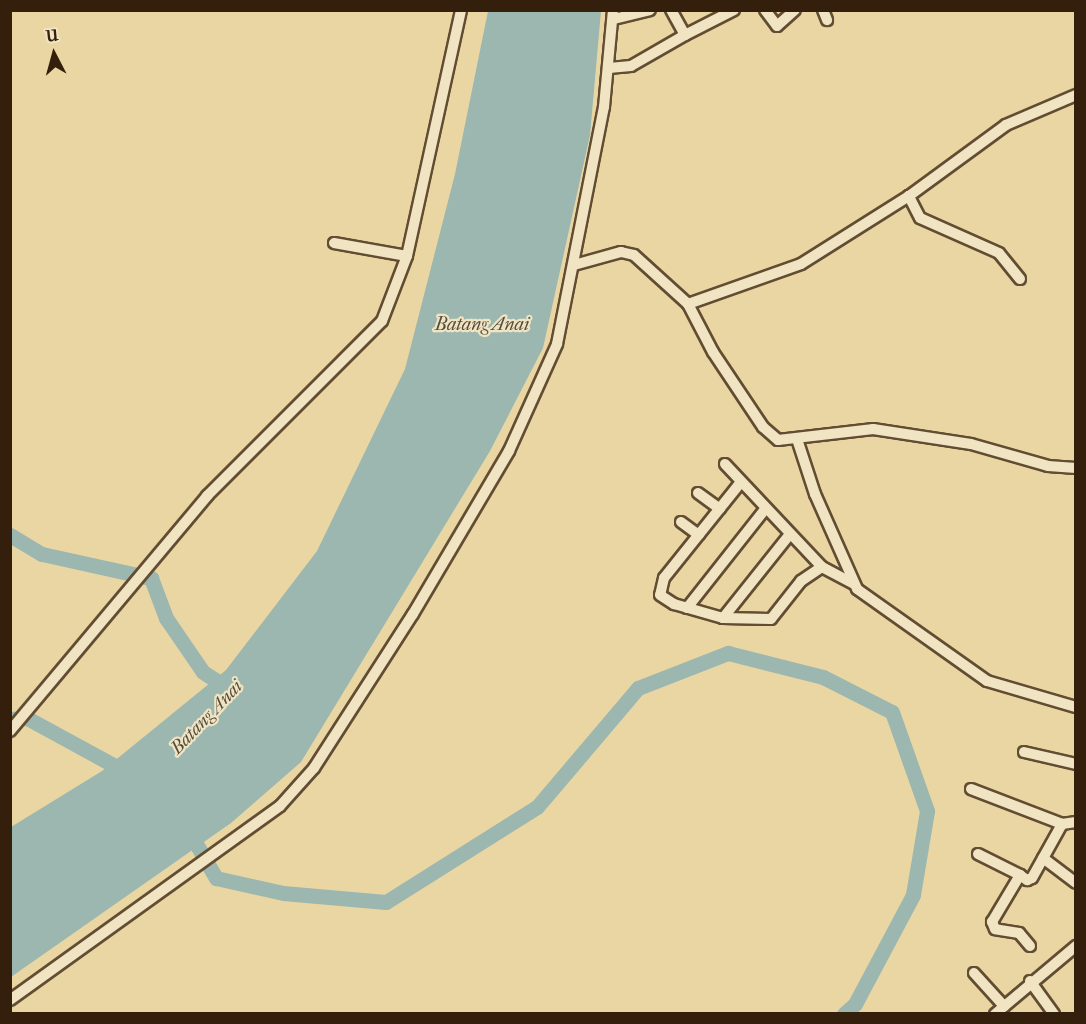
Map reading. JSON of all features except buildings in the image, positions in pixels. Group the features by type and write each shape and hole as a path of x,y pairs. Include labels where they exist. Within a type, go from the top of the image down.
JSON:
{"street":[{"path":"10,731 36,703 207,496 382,321 407,256 461,10"},
{"path":"10,1000 280,806 314,768 419,605 509,451 543,382 574,266 609,68 613,15 650,10"},
{"path":"671,10 685,35"},
{"path":"609,68 631,66 734,10"},
{"path":"765,10 777,26 795,10"},
{"path":"688,304 801,264 909,196 1006,125 1074,98"},
{"path":"909,196 921,218 999,253 1020,279"},
{"path":"334,243 407,256"},
{"path":"574,266 630,252 688,304 713,352 763,427 778,440 873,429 971,444 1047,466 1076,468"},
{"path":"797,439 854,584"},
{"path":"725,464 822,567 854,584 987,681 1076,707"},
{"path":"741,482 659,590 665,599 723,618 771,619 801,581 822,567"},
{"path":"698,493 720,509"},
{"path":"687,608 766,508"},
{"path":"681,522 699,535"},
{"path":"723,618 790,534"},
{"path":"1024,752 1076,764"},
{"path":"971,789 1062,824 1076,822"},
{"path":"978,854 1031,879 1062,824"},
{"path":"1043,858 1076,883"},
{"path":"1020,875 992,926 1019,933 1030,946"},
{"path":"974,973 1000,1010 1030,981 1076,946"},
{"path":"1030,981 1054,1014"}],"water":[{"name":"Batang Anai","path":"488,11 601,11 590,135 543,348 490,451 301,762 231,823 11,977 11,827 102,771 226,670 317,551 405,369 455,174"}],"waterway":[{"path":"10,535 42,554 151,578 166,618 203,672 229,689"},
{"path":"187,828 216,878 283,893 386,902 537,807 638,688 728,653 823,677 892,712 927,811 913,895 855,1004 844,1014"},
{"path":"10,719 27,718 128,773"}]}
